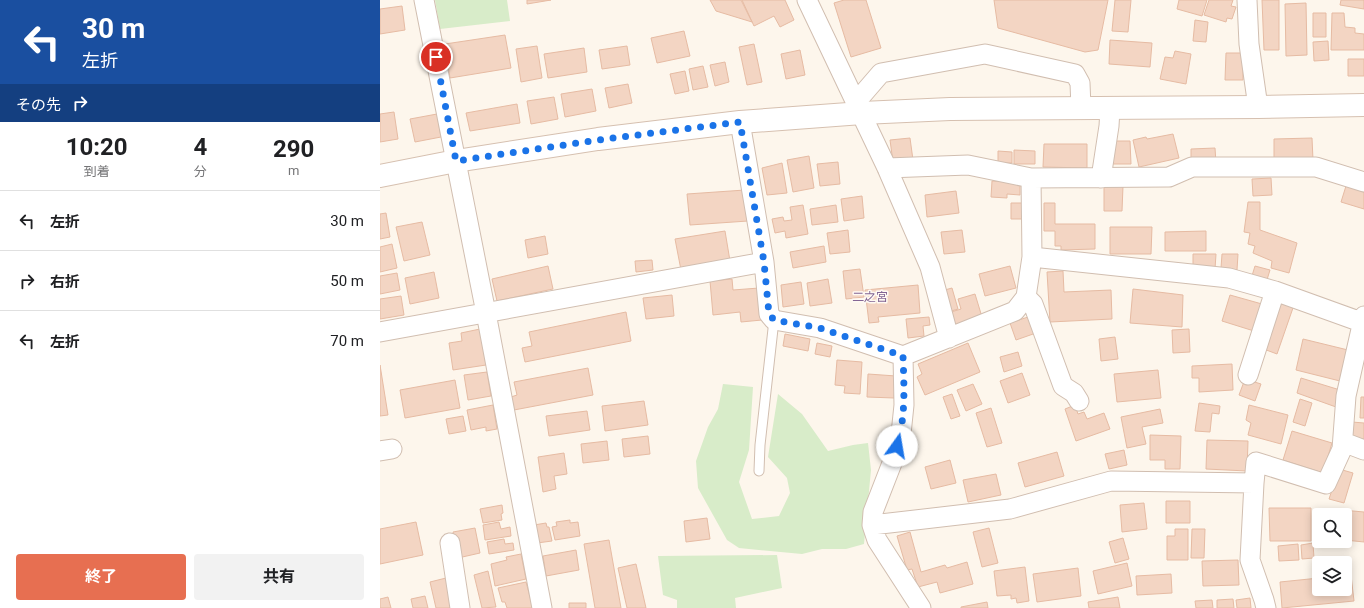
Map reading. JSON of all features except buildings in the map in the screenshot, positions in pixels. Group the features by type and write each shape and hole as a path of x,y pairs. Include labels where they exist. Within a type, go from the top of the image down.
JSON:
{"street":[{"path":"424,0 486,313 542,608"},
{"path":"807,0 859,107 930,267 949,338"},
{"path":"1247,0 1249,44 1258,107"},
{"path":"859,107 882,73 985,54 1075,74 1080,83 1081,108"},
{"path":"380,176 456,161 598,140 859,107 950,109 1364,105"},
{"path":"1101,178 1110,126 1110,108"},
{"path":"740,122 764,262 769,314 774,320 820,328 903,356 1015,311 1026,297 1032,257 1031,178"},
{"path":"887,168 968,165 1031,178 1101,178 1169,177 1192,168 1316,166 1364,182"},
{"path":"1032,257 1229,278 1275,291 1363,320 1346,396 1342,449 1326,484 1256,462 1250,560 1266,608"},
{"path":"380,332 764,262"},
{"path":"1248,375 1275,291"},
{"path":"1026,297 1033,304 1063,386 1074,393 1079,401"},
{"path":"903,356 904,406 901,434 894,458 873,512 872,525 878,540 921,608"},
{"path":"1343,442 1364,450"},
{"path":"872,525 1010,509 1111,481 1254,483"},
{"path":"450,543 460,608"}],"lane":[{"path":"759,471 760,444 774,320"}],"green space":[{"path":"435,0 507,0 510,21 440,29"},
{"path":"723,384 753,387 749,450 739,482 752,519 779,516 790,493 787,478 768,457 778,394 802,414 828,451 868,443 871,470 864,544 846,549 822,549 802,554 739,548 727,540 698,488 696,461 708,427 718,409"},
{"path":"777,555 782,588 735,598 736,608 677,608 677,600 663,595 658,556"}],"district":[{"name":"二之宮","path":"870,297"}],"route":[{"path":"436,57 456,161 598,140 740,122 764,262 769,314 774,320 820,328 903,356 904,406 901,434 897,446"}]}
